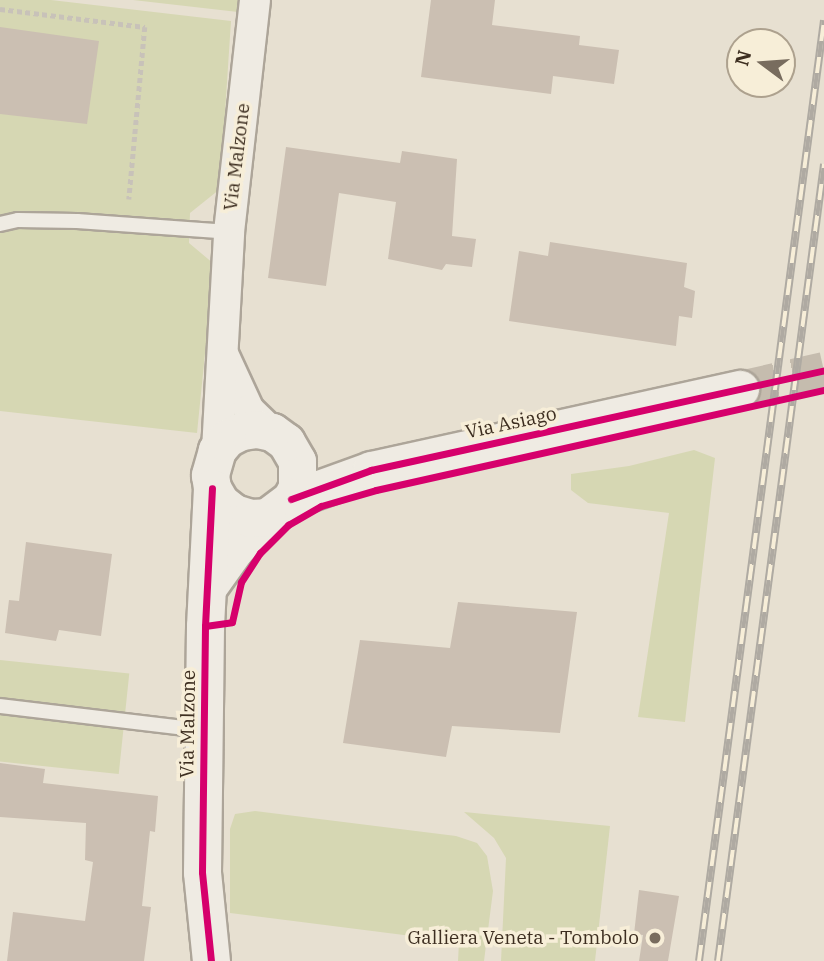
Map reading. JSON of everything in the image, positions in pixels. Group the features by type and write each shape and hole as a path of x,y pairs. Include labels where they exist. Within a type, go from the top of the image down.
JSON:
{"street":[{"name":"Via Malzone","path":"211,961 202,872 212,488 210,475 217,450 229,232 255,0"},
{"name":"Via Malzone","path":"224,356 250,410 282,440"},
{"name":"Via Asiago","path":"279,508 371,470 740,389"},
{"path":"208,587 235,549 279,508 299,474 282,440 256,429 241,431 227,438 217,450"},
{"name":"Via Asiago","path":"282,440 371,470"},
{"path":"212,488 220,502 234,513 250,518 279,508"}],"lane":[{"path":"0,224 18,220 127,223 229,232"},
{"path":"0,706 204,730"}],"path":[{"path":"0,9 145,27 127,223"}],"green space":[{"path":"0,0 51,0 231,21 220,189 190,213 189,243 214,264 197,433 0,411"},
{"path":"133,0 239,0 238,12"},
{"path":"694,450 715,458 685,722 638,717 669,513 588,503 571,490 571,474 629,466"},
{"path":"0,660 129,674 119,774 0,762"},
{"path":"255,811 456,836 477,843 487,856 493,891 484,961 458,961 459,942 230,913 230,829 235,814"},
{"path":"464,812 610,826 595,961 501,961 506,858 494,838"}],"building":[{"path":"431,0 495,0 492,25 580,36 579,45 619,50 614,84 553,76 551,94 421,77"},
{"path":"0,27 99,41 87,124 0,114"},
{"path":"286,147 400,163 402,151 457,159 452,236 476,239 472,267 446,264 442,270 388,259 396,202 339,193 326,286 268,278"},
{"path":"550,242 687,263 684,287 695,291 692,318 679,316 676,346 509,321 519,251 548,256"},
{"path":"26,542 112,554 101,636 59,630 56,641 5,633 9,600 19,601"},
{"path":"458,602 577,612 560,733 452,726 446,757 343,743 360,640 450,648"},
{"path":"0,763 45,769 43,783 158,796 155,832 150,831 142,906 151,907 144,961 7,961 13,912 85,921 93,862 85,860 86,823 0,817"},
{"path":"639,890 679,896 668,961 639,961 643,935 634,934"}],"tunnel":[{"path":"740,389 824,370"}],"railway":[{"path":"699,961 824,20"},
{"path":"718,961 824,164"}],"cycle path":[{"path":"291,499 371,470 824,370"},
{"path":"205,626 232,622 241,582 260,553 288,525 321,506 376,490 824,390"},
{"path":"211,961 202,872 205,626 212,488"}],"place":[{"name":"Galliera Veneta - Tombolo","path":"655,938"}]}
